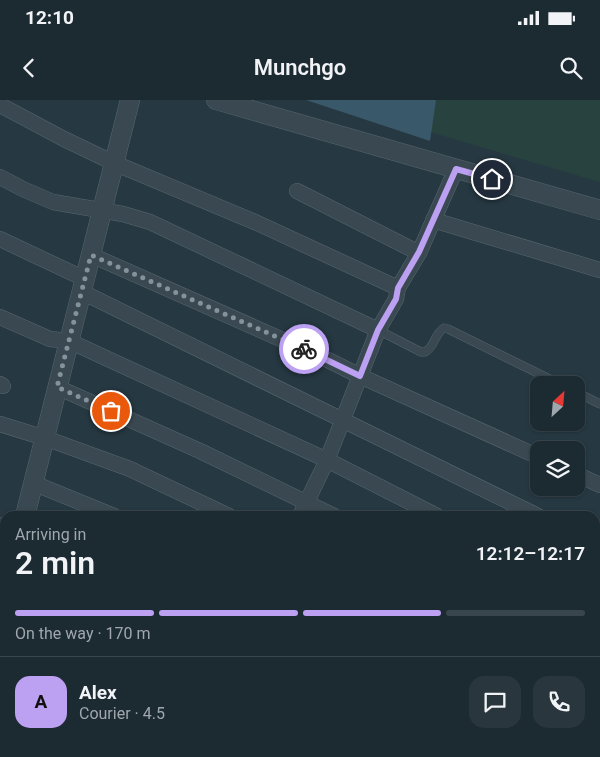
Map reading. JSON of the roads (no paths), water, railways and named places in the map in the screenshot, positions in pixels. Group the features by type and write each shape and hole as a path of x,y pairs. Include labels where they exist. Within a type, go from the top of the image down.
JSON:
{"street":[{"path":"26,511 130,100"},
{"path":"216,100 600,210"},
{"path":"0,105 66,141 255,222 398,288"},
{"path":"57,387 200,451 304,510 327,460 378,330 396,299 398,288 419,252 456,169"},
{"path":"0,177 51,201 123,214 150,222 378,330"},
{"path":"297,191 419,252"},
{"path":"434,220 600,270"},
{"path":"0,239 36,257 83,285 343,420 528,511"},
{"path":"91,255 328,360 530,453"},
{"path":"0,316 50,339 69,341 327,460 427,511"},
{"path":"0,424 130,469 218,511"},
{"path":"585,478 600,485"},
{"path":"33,483 102,511"}],"lane":[{"path":"378,330 421,352 425,352 429,350 440,330 448,329 544,376"},
{"path":"585,396 600,404"}],"water":[{"path":"306,100 436,100 430,141"}]}
